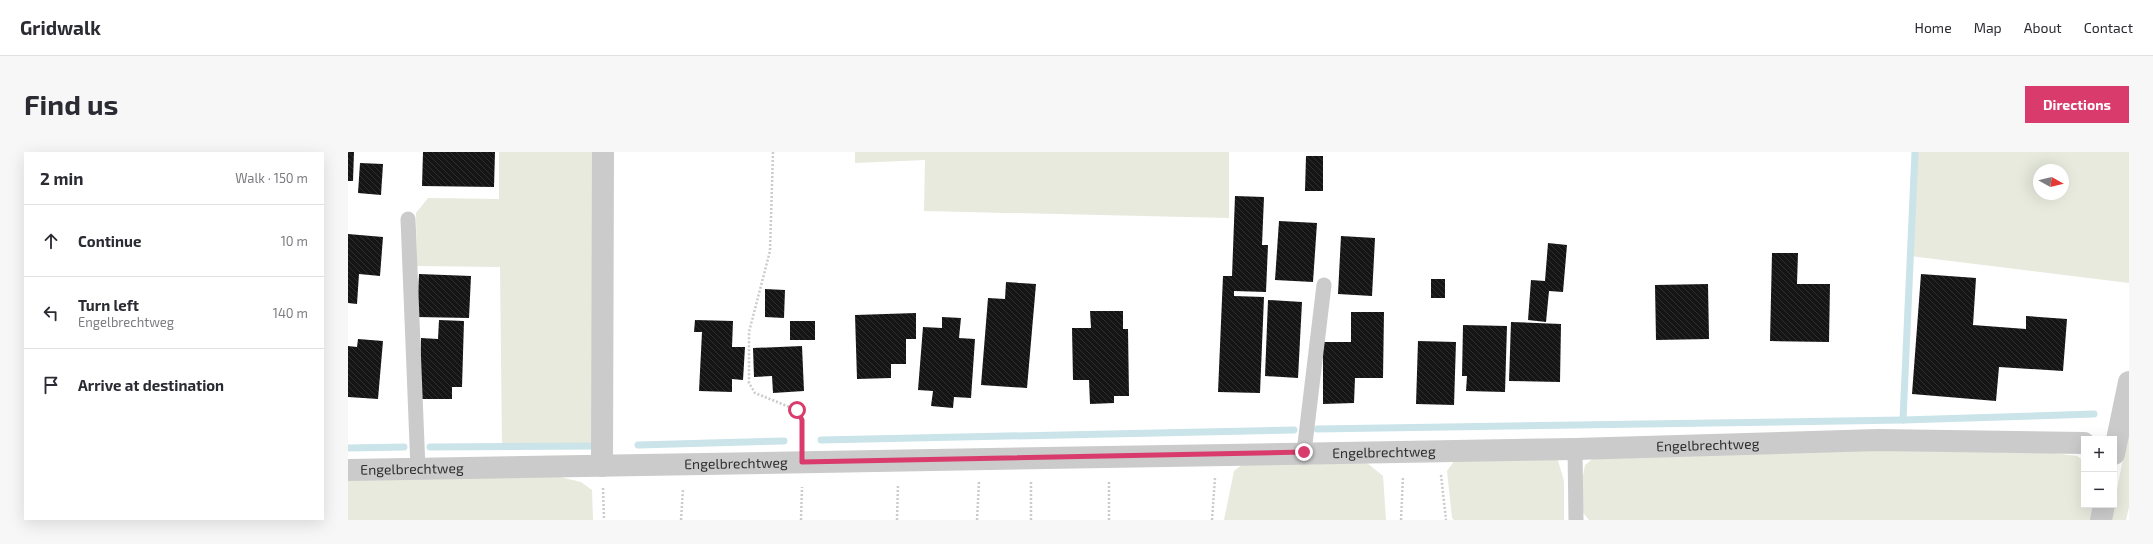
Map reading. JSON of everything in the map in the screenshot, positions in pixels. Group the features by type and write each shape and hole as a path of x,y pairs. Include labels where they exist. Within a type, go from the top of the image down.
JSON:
{"street":[{"path":"602,466 603,152"},
{"path":"2117,437 2129,382"},
{"name":"Engelbrechtweg","path":"348,470 1109,455 1575,449 1878,440 2081,443"},
{"path":"2101,520 2103,508"}],"lane":[{"path":"408,219 418,469"},
{"path":"1304,452 1324,285"},
{"path":"1575,449 1576,520"}],"path":[{"path":"773,152 770,251 749,332 749,383 755,393 797,410 802,420 801,520"},
{"path":"1438,450 1446,520"},
{"path":"1401,520 1404,451"},
{"path":"1212,520 1217,454"},
{"path":"1109,455 1109,520"},
{"path":"1031,457 1031,520"},
{"path":"977,520 981,458"},
{"path":"897,520 899,460"},
{"path":"681,520 685,464"},
{"path":"602,466 604,520"}],"shaded area":[{"path":"499,152 604,152 598,446 502,447 500,267 417,266 416,213 428,198 499,199"},
{"path":"855,152 1229,152 1229,218 924,211 925,160 855,163"},
{"path":"1915,152 2129,152 2129,283 1910,256"},
{"path":"2129,428 2129,507 2126,520 2111,520 2113,508 2117,508 2117,489"},
{"path":"1860,450 2054,453 2077,456 2081,459 2081,508 2092,508 2090,520 1589,520 1581,510 1581,486 1585,465 1595,457"},
{"path":"1557,457 1564,481 1564,520 1454,520 1452,518 1447,471 1455,460"},
{"path":"1367,463 1383,476 1386,520 1224,520 1234,471 1243,464"},
{"path":"548,474 581,482 592,490 593,520 348,520 348,476"}],"building":[{"path":"348,152 354,152 353,181 348,181"},
{"path":"423,152 495,152 494,187 422,186"},
{"path":"1306,156 1323,156 1323,191 1305,191"},
{"path":"360,163 383,164 381,195 358,193"},
{"path":"1235,196 1264,197 1262,245 1268,245 1266,292 1234,291 1234,296 1264,297 1260,393 1218,392 1223,276 1232,276"},
{"path":"1279,221 1317,223 1313,282 1275,280"},
{"path":"348,234 383,237 380,276 359,274 357,304 348,303"},
{"path":"1341,236 1375,238 1372,296 1338,294"},
{"path":"1548,243 1567,245 1563,292 1549,291 1546,322 1528,320 1531,280 1545,281"},
{"path":"1772,253 1798,253 1797,284 1830,284 1829,342 1770,341"},
{"path":"419,274 471,276 469,318 417,317"},
{"path":"1921,274 1976,278 1973,325 2026,329 2026,316 2067,319 2063,371 1999,367 1996,401 1912,394"},
{"path":"1431,279 1445,279 1445,298 1431,298"},
{"path":"1006,282 1036,284 1027,388 981,385 988,298 1005,299"},
{"path":"1708,284 1709,339 1656,340 1655,285"},
{"path":"765,289 785,290 784,318 765,317"},
{"path":"1268,300 1302,302 1298,378 1265,376"},
{"path":"1090,311 1123,311 1123,329 1128,329 1129,396 1114,396 1114,403 1090,404 1089,380 1073,380 1072,328 1091,328"},
{"path":"1351,312 1384,312 1383,378 1355,378 1354,403 1323,404 1323,342 1351,342"},
{"path":"916,313 916,339 906,339 906,364 891,364 891,378 857,379 855,315"},
{"path":"942,317 961,318 959,338 975,339 971,398 954,397 953,408 931,406 933,391 918,390 923,327 942,328"},
{"path":"439,320 464,321 462,387 452,387 452,399 419,399 421,338 438,339"},
{"path":"695,320 733,321 732,347 745,347 743,380 732,379 732,392 699,391 702,332 694,332"},
{"path":"790,321 815,321 815,340 790,340"},
{"path":"1511,322 1561,324 1560,382 1509,381"},
{"path":"1463,325 1507,326 1505,392 1466,391 1467,376 1462,376"},
{"path":"358,339 383,341 378,399 348,397 348,346 357,347"},
{"path":"1418,341 1456,342 1454,405 1416,404"},
{"path":"802,346 804,391 773,393 772,376 754,377 753,348"}],"waterway":[{"path":"1903,420 1915,152"},
{"path":"1317,429 1903,420 2094,414"},
{"path":"821,440 1294,430"},
{"path":"638,445 784,441"},
{"path":"430,447 598,446"},
{"path":"348,448 404,447"}],"route":[{"path":"797,410 802,420 802,462 1304,452"}]}
